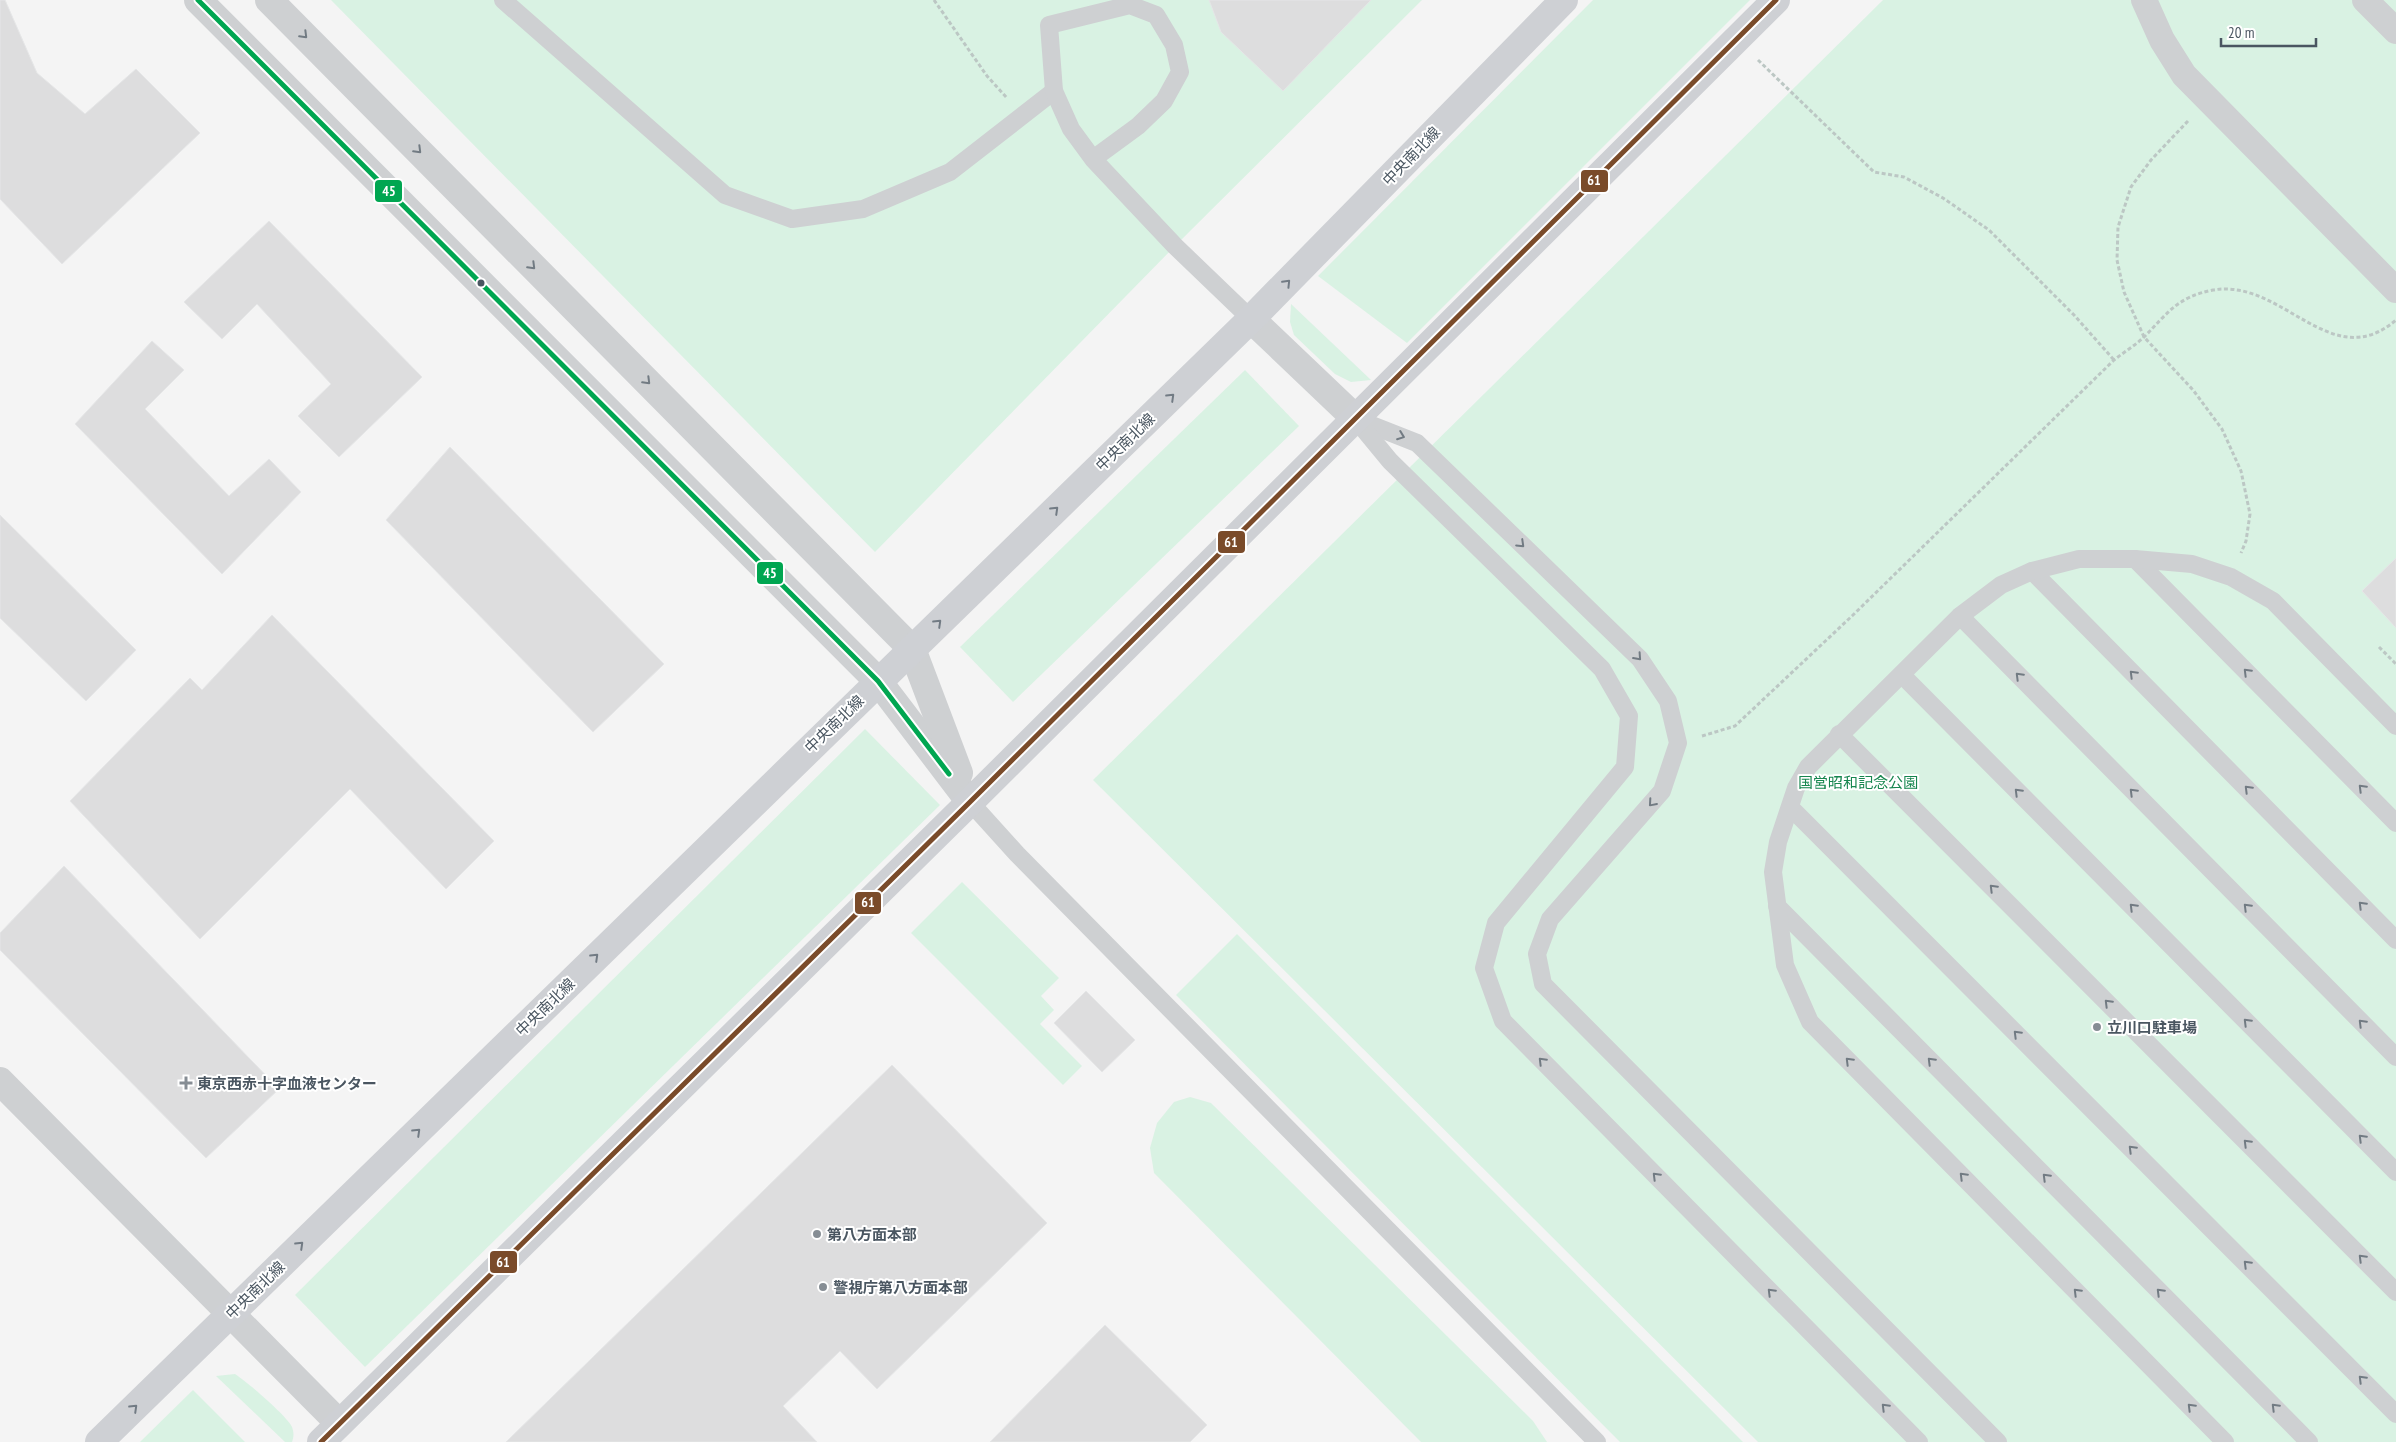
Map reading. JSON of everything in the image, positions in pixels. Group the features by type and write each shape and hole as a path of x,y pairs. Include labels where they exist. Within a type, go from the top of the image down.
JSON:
{"main road":[{"name":"中央南北線","path":"99,1442 1251,319 1564,0"},
{"path":"330,1433 970,802 1776,0"}],"street":[{"path":"198,0 878,681 970,802"},
{"path":"269,0 912,649 970,802"},
{"path":"2144,0 2162,40 2184,75 2396,290"},
{"path":"2365,0 2396,31"},
{"path":"1251,319 1356,419"},
{"path":"0,1081 230,1314 330,1433"}],"lane":[{"path":"503,0 725,195 792,219 863,209 950,172 1054,90"},
{"path":"1093,159 1138,126 1164,101 1180,72 1174,44 1156,14 1130,5 1049,25 1054,90 1072,129 1093,159 1175,246 1251,319"},
{"path":"1356,419 1417,443 1640,659 1668,701 1678,743 1662,791 1550,918 1537,954 1543,984 1998,1442"},
{"path":"1356,419 1390,461 1602,669 1629,716 1624,768 1496,923 1484,968 1503,1021 1919,1442"},
{"path":"2226,1442 1810,1022 1785,965 1773,872 1778,842 1791,808 1796,788 1808,767 1839,734 1902,675 1960,616 2001,585 2032,571 2079,559 2135,559 2192,564 2231,577 2273,601 2396,726"},
{"path":"2135,559 2396,822"},
{"path":"2032,571 2396,940"},
{"path":"1960,616 2396,1057"},
{"path":"1902,675 2396,1172"},
{"path":"1839,734 2396,1292"},
{"path":"970,802 1017,854 1590,1440"},
{"path":"1791,808 2396,1414"},
{"path":"1777,906 2309,1442"}],"path":[{"path":"934,0 987,76 1023,115"},
{"path":"1736,39 1874,172 1904,177 1943,198 1988,230 2074,314 2114,360"},
{"path":"2207,100 2151,160 2131,187 2118,227 2117,260 2124,292 2144,337 2193,390 2222,429 2241,471 2250,514 2246,541 2231,577"},
{"path":"1678,743 1735,726 1852,616 2114,360 2144,337 2160,318 2183,300 2213,290 2240,290 2268,300 2332,335 2360,339 2382,332 2396,320"},
{"path":"2379,647 2396,664"}],"green space":[{"path":"331,0 1422,0 1175,246 875,552"},
{"path":"1593,0 1750,0 1407,343 1318,276"},
{"name":"国営昭和記念公園","path":"1883,0 2396,0 2396,1442 1758,1442 1093,780"},
{"path":"1291,304 1371,380 1351,382 1335,374 1294,335 1290,322"},
{"path":"1245,370 1299,426 1013,702 960,647"},
{"path":"865,729 940,805 365,1367 295,1295"},
{"path":"962,882 1059,978 1041,996 1054,1010 1040,1024 1082,1066 1063,1085 911,933"},
{"path":"1237,934 1743,1442 1620,1442 1176,995"},
{"path":"1190,1097 1211,1103 1533,1421 1547,1442 1421,1442 1154,1173 1150,1148 1157,1123 1174,1102"},
{"path":"235,1374 266,1399 289,1422 293,1431 292,1442 285,1442 216,1376"},
{"path":"193,1390 245,1442 140,1442"}],"building":[{"path":"0,0 5,0 37,73 85,114 136,69 200,133 62,264 0,199"},
{"path":"1209,0 1371,0 1283,91 1221,32"},
{"path":"269,221 422,377 339,457 298,416 331,384 257,304 222,339 184,302"},
{"path":"152,341 184,370 145,409 229,496 269,459 301,492 222,574 75,424"},
{"path":"450,447 664,664 593,732 386,520"},
{"path":"0,515 136,650 86,701 0,618"},
{"path":"2396,558 2396,628 2362,591"},
{"path":"272,615 494,841 446,889 350,789 200,939 70,801 190,678 202,690"},
{"path":"64,866 279,1089 206,1158 0,950 0,933"},
{"path":"1086,991 1135,1040 1102,1072 1054,1023"},
{"name":"警視庁第八方面本部","path":"892,1065 1047,1223 877,1389 840,1351 783,1406 817,1442 506,1442"},
{"path":"1105,1325 1207,1425 1190,1442 990,1442"}],"transit line":[{"name":"45","path":"198,0 878,681 949,774"},
{"name":"61","path":"321,1442 970,802 1776,0"}],"place":[{"name":"立川口駐車場","path":"2097,1027"},
{"name":"東京西赤十字血液センター","path":"186,1083"},
{"name":"第八方面本部","path":"817,1234"},
{"name":"警視庁第八方面本部","path":"823,1287"}]}
